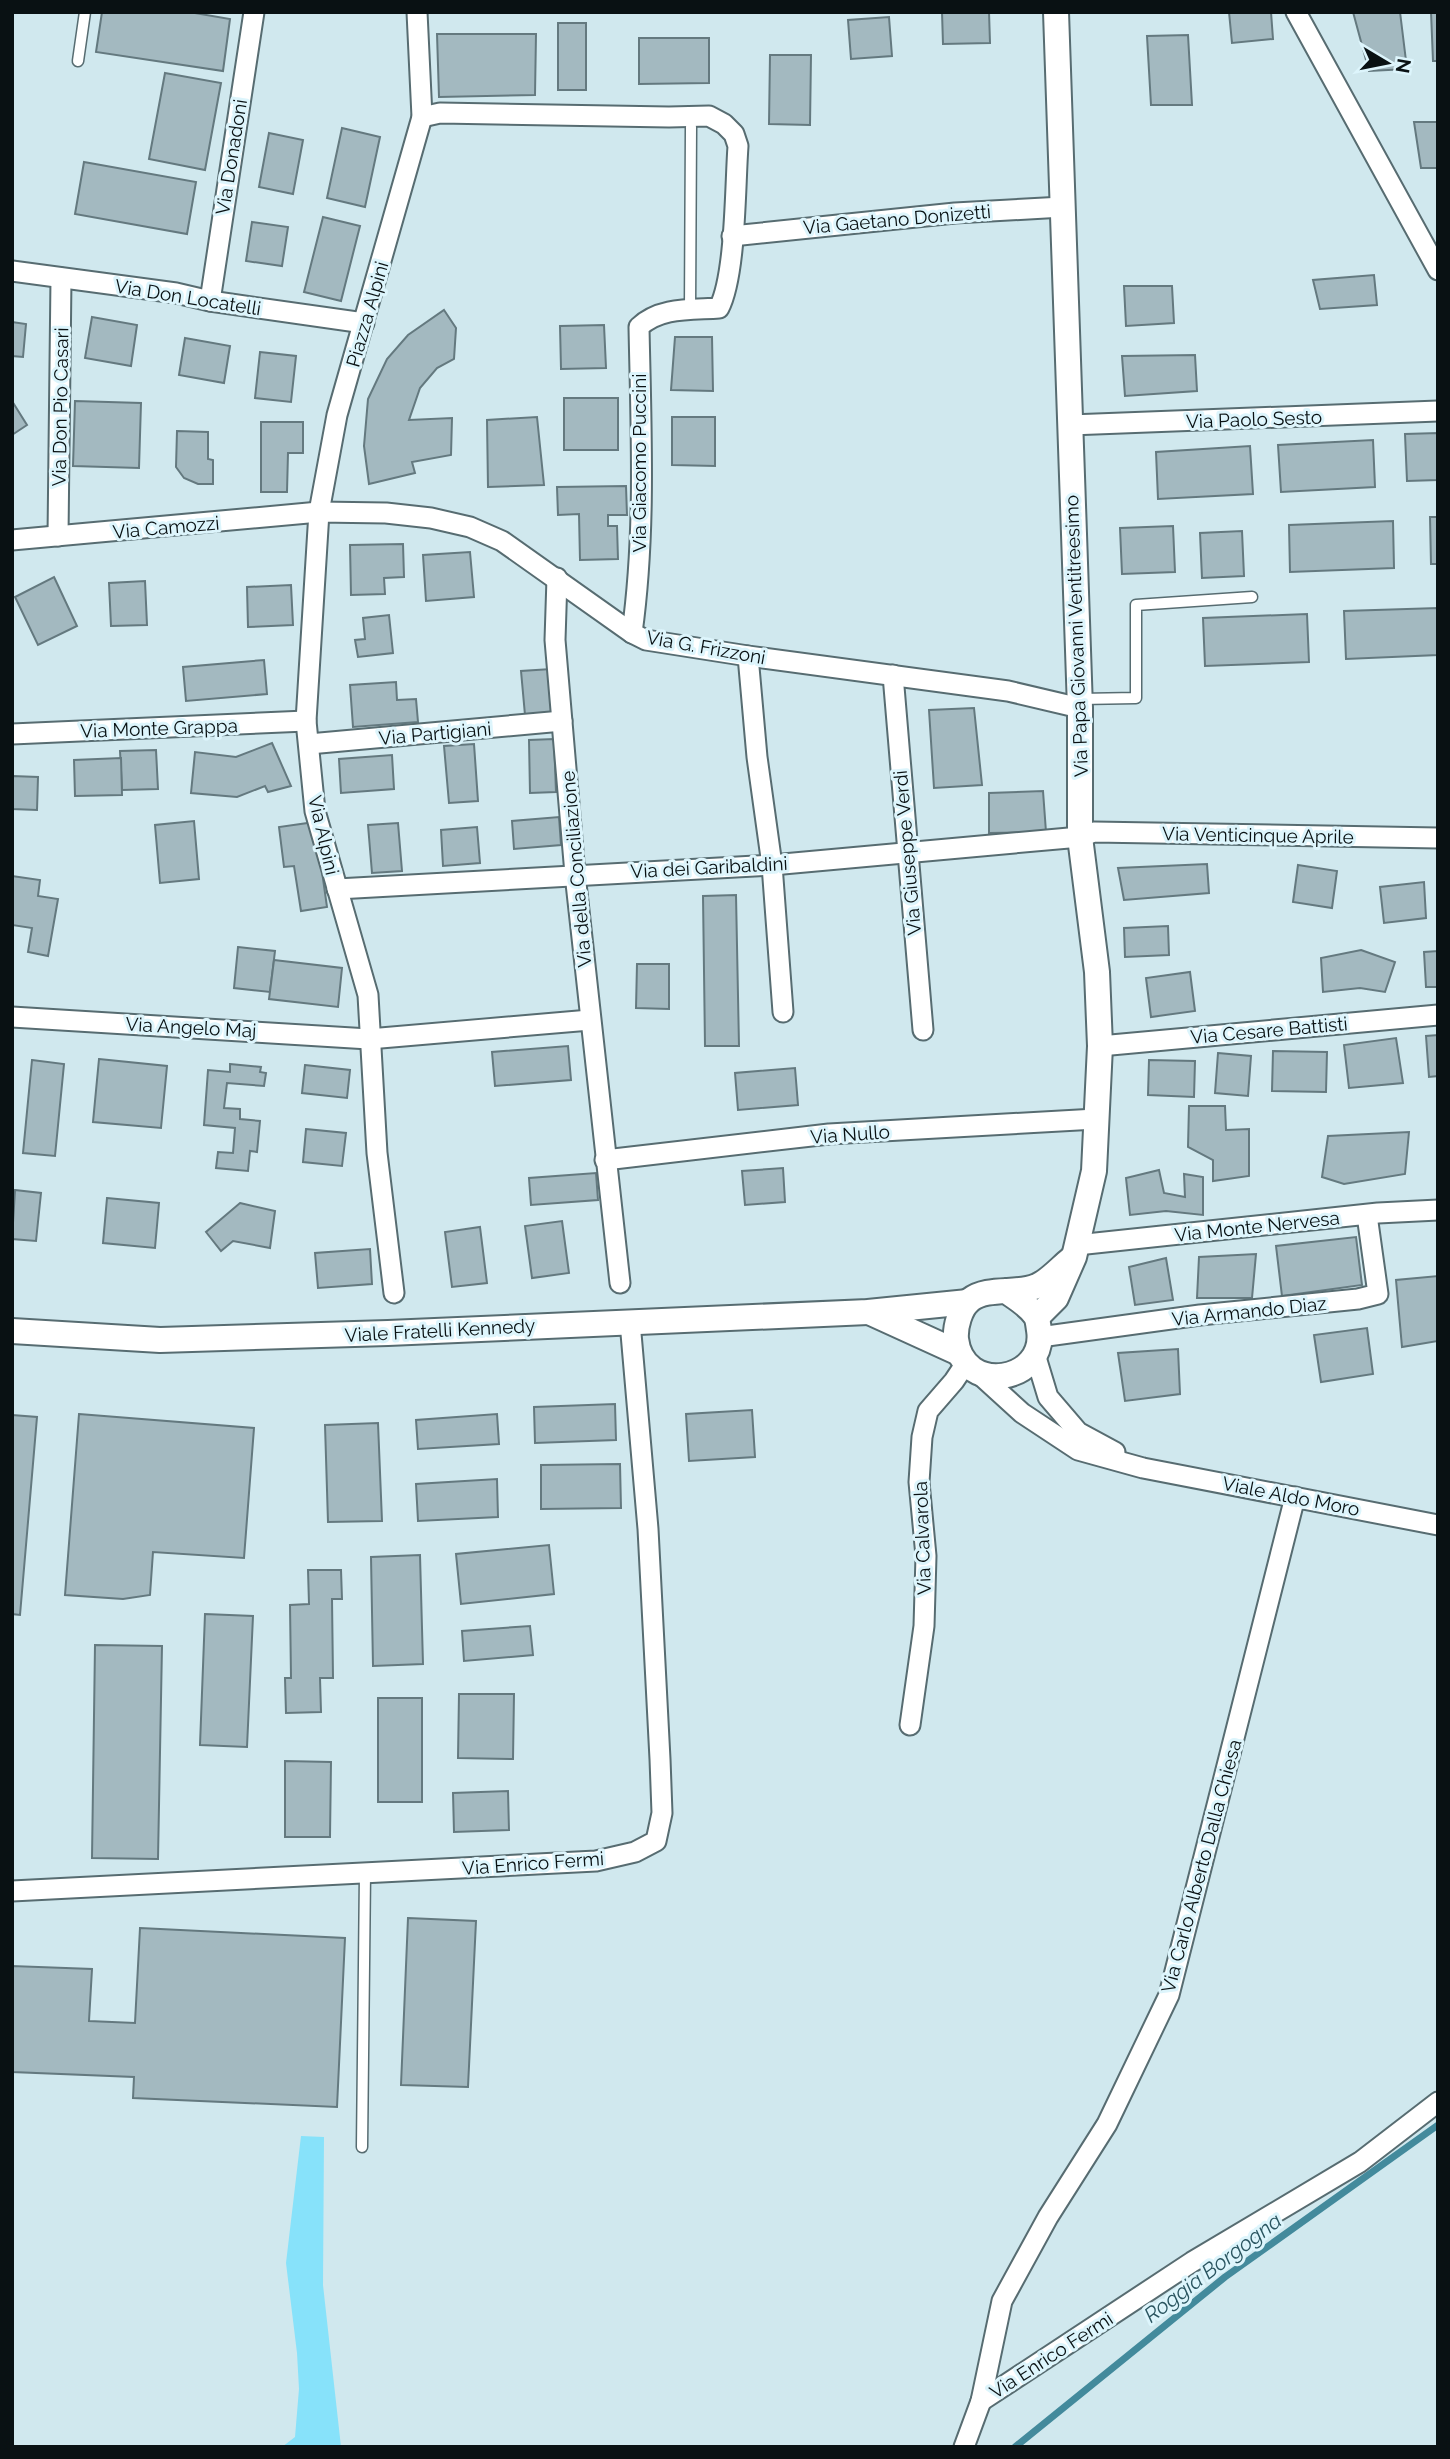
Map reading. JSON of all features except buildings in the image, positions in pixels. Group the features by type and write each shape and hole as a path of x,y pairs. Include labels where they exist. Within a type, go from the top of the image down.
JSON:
{"street":[{"name":"Via Donadoni","path":"210,301 254,12"},
{"name":"Piazza Alpini","path":"319,512 337,415 422,117 417,12"},
{"name":"Via Papa Giovanni Ventitreesimo","path":"1037,1336 1075,1251 1094,1171 1100,1046 1097,972 1080,838 1080,703 1056,12"},
{"path":"1296,12 1438,270"},
{"path":"422,117 440,113 690,122 709,116 724,124 734,134 738,146 726,295 719,308 690,310"},
{"name":"Via Gaetano Donizetti","path":"732,236 956,213 1063,206"},
{"name":"Via Don Locatelli","path":"12,271 176,293 210,301 364,323"},
{"name":"Via Don Pio Casari","path":"58,536 61,278"},
{"name":"Via Giacomo Puccini","path":"632,633 638,590 642,450 639,327 650,316 690,310"},
{"name":"Via Paolo Sesto","path":"1070,425 1438,411"},
{"name":"Via Camozzi","path":"12,540 319,512"},
{"name":"Via G. Frizzoni","path":"319,512 386,513 431,518 470,527 502,541 632,633 646,640 1080,703"},
{"name":"Via Alpini","path":"319,512 306,721 315,811 368,995 377,1153 394,1293"},
{"name":"Via della Conciliazione","path":"557,578 555,640 575,874 620,1283"},
{"path":"748,656 757,757 772,865 783,1012"},
{"name":"Via Giuseppe Verdi","path":"893,675 923,1030"},
{"name":"Via Monte Grappa","path":"12,734 306,721"},
{"name":"Via Partigiani","path":"309,744 562,721"},
{"name":"Via Venticinque Aprile","path":"1080,838 1094,832 1438,838"},
{"name":"Via dei Garibaldini","path":"337,889 772,865 1080,838"},
{"name":"Via Cesare Battisti","path":"1100,1046 1438,1015"},
{"name":"Via Angelo Maj","path":"12,1017 369,1039 590,1020"},
{"name":"Via Nullo","path":"605,1160 829,1134 1096,1119"},
{"name":"Via Monte Nervesa","path":"1075,1251 1367,1215 1438,1210"},
{"name":"Via Armando Diaz","path":"1037,1336 1200,1315 1358,1299 1378,1294 1367,1215"},
{"path":"1006,1292 1023,1302 1037,1336 1026,1366 1010,1375 994,1377 967,1363 955,1328 968,1302 981,1294 1038,1286 1075,1251"},
{"name":"Viale Fratelli Kennedy","path":"12,1331 160,1340 868,1312 968,1302"},
{"name":"Viale Fratelli Kennedy","path":"868,1312 967,1363"},
{"name":"Via Enrico Fermi","path":"12,1891 596,1861 635,1852 656,1841 662,1813 660,1759 648,1529 630,1322"},
{"name":"Viale Aldo Moro","path":"1037,1336 1048,1397 1079,1432 1143,1468"},
{"name":"Viale Aldo Moro","path":"967,1363 1022,1413 1078,1450 1143,1468 1438,1525"},
{"name":"Via Calvarola","path":"910,1725 924,1626 926,1556 919,1482 922,1437 929,1411 967,1363"},
{"name":"Via Carlo Alberto Dalla Chiesa","path":"964,2447 981,2400 1002,2301 1048,2217 1107,2124 1169,1995 1295,1497"},
{"name":"Via Enrico Fermi","path":"981,2400 1192,2262 1360,2162 1438,2102"}],"lane":[{"path":"78,61 85,12"},
{"path":"690,122 690,310"},
{"path":"1080,703 1136,698 1136,605 1252,597"},
{"path":"362,2147 365,1873"}],"shaded area":[{"path":"301,2136 324,2137 323,2285 341,2447 282,2447 295,2437 299,2389 286,2263"}],"waterway":[{"name":"Roggia Borgogna","path":"1015,2447 1225,2277 1438,2125"}]}
